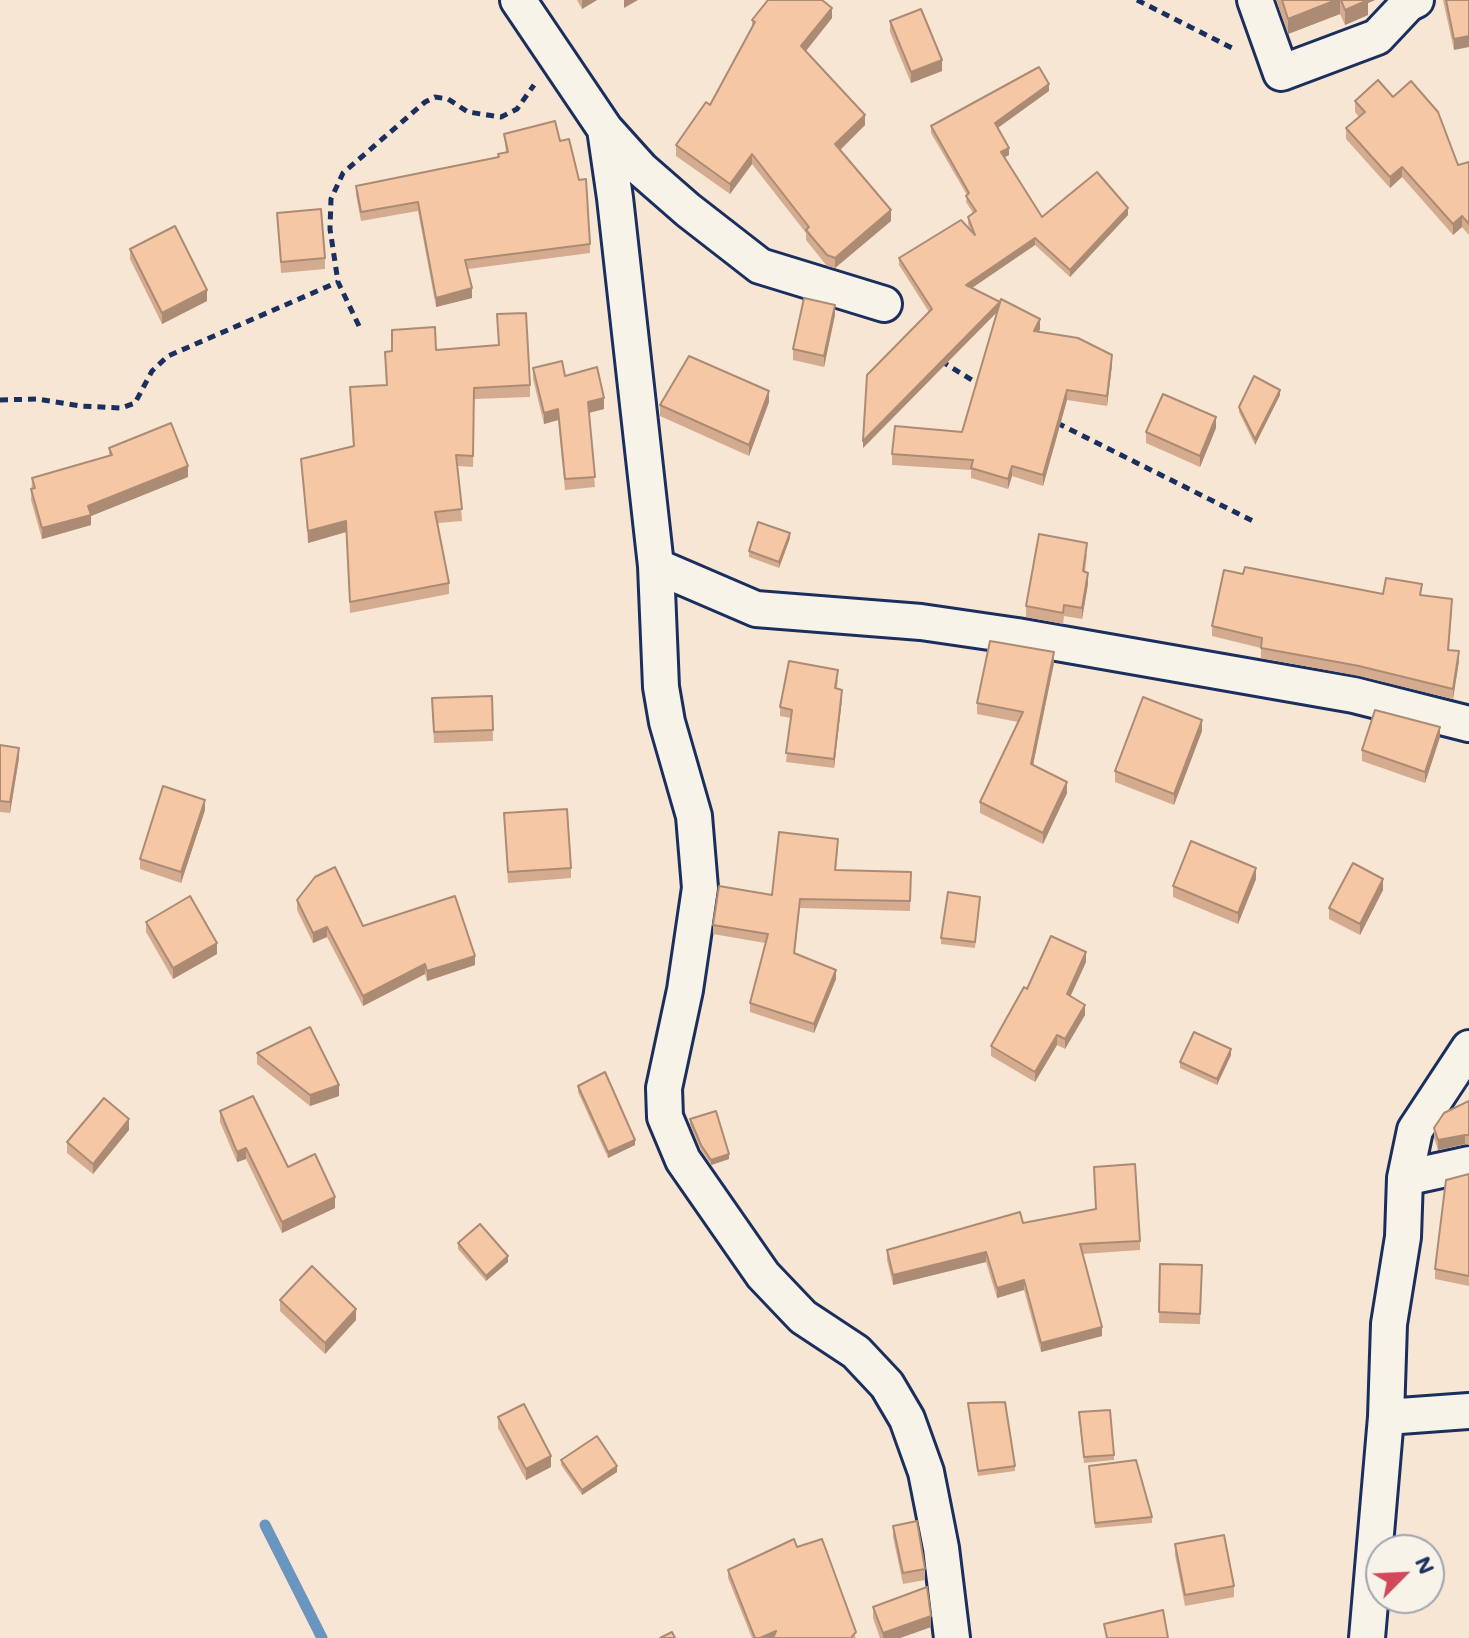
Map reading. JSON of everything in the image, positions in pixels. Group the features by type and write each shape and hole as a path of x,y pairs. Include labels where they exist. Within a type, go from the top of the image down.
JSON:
{"street":[{"path":"518,0 605,129 641,169 688,210 760,266 884,304"},
{"path":"1255,0 1281,73 1377,37 1408,4 1416,0"},
{"path":"605,129 656,566 661,687 667,722 694,816 700,888 685,990 664,1088 665,1117 683,1160 763,1275 803,1317 856,1352 887,1385 907,1419 926,1472 941,1548 952,1638"},
{"path":"656,566 756,609 921,622 1017,636 1354,695 1469,724"},
{"path":"1367,1638 1386,1417 1389,1324 1403,1237 1405,1178 1415,1130 1469,1048"},
{"path":"1405,1178 1469,1164"},
{"path":"1386,1417 1469,1411"}],"path":[{"path":"1137,0 1281,73"},
{"path":"359,326 338,282 330,229 331,199 343,173 405,118 435,97 448,99 468,112 482,116 501,117 517,109 554,54"},
{"path":"0,400 37,399 121,408 135,403 152,371 168,356 338,282"},
{"path":"939,361 982,386"},
{"path":"1049,419 1253,521"}],"building":[{"path":"768,0 822,0 832,8 801,46 865,115 835,144 891,210 835,258 827,255 806,230 809,227 752,154 730,184 676,145 706,102 710,105 755,22 752,20"},
{"path":"1282,0 1336,0 1288,19"},
{"path":"1341,0 1368,0 1345,10"},
{"path":"1446,0 1469,0 1469,36 1454,39"},
{"path":"921,9 942,60 911,72 890,21"},
{"path":"1039,67 1049,84 995,123 1009,148 1001,152 1042,217 1097,172 1128,208 1070,270 1035,238 966,285 1000,302 863,441 867,375 932,309 899,258 961,220 975,235 968,217 976,211 966,196 969,193 931,126"},
{"path":"1378,80 1393,97 1411,81 1438,112 1458,165 1469,162 1469,224 1462,216 1453,224 1402,167 1390,177 1346,128 1365,112 1355,101"},
{"path":"555,121 560,141 569,139 579,180 586,179 590,244 465,260 472,288 436,298 418,202 361,212 356,186 499,157 498,154 508,152 504,134"},
{"path":"321,209 325,258 281,262 277,213"},
{"path":"175,226 207,290 162,313 130,249"},
{"path":"804,298 835,305 824,356 793,349"},
{"path":"1001,299 1040,319 1034,331 1078,338 1112,355 1107,396 1067,390 1043,475 1012,466 1008,479 971,468 973,460 892,454 895,426 962,432"},
{"path":"526,313 530,385 474,388 473,456 456,455 462,509 435,512 449,583 350,602 346,521 308,531 301,459 354,446 350,387 387,385 385,352 392,351 392,330 435,327 436,350 499,345 497,314"},
{"path":"689,356 769,391 749,445 660,405"},
{"path":"562,361 565,376 597,367 604,398 588,402 595,477 565,479 558,409 544,413 533,368"},
{"path":"1254,376 1280,390 1255,439 1239,407"},
{"path":"1163,394 1216,417 1200,456 1146,432"},
{"path":"171,423 188,466 88,506 91,515 42,528 31,489 35,488 32,478 112,455 109,448"},
{"path":"758,522 790,533 779,562 749,551"},
{"path":"1039,534 1087,543 1083,571 1088,573 1082,608 1064,605 1063,613 1026,606"},
{"path":"1245,567 1383,594 1386,578 1422,584 1420,595 1452,599 1448,650 1459,651 1453,689 1359,666 1261,648 1262,638 1212,626 1224,570 1243,574"},
{"path":"990,641 1054,652 1031,764 1067,782 1043,833 980,802 1023,712 977,703"},
{"path":"789,661 838,670 835,688 842,690 834,759 786,753 792,710 780,707"},
{"path":"492,696 493,730 434,732 432,698"},
{"path":"1143,697 1202,720 1174,794 1115,771"},
{"path":"1375,710 1440,727 1425,772 1362,750"},
{"path":"0,745 19,748 10,802 0,801"},
{"path":"163,786 205,800 181,872 140,859"},
{"path":"567,809 571,868 508,872 504,813"},
{"path":"779,832 838,839 835,870 911,872 910,901 800,899 794,953 836,970 814,1024 750,1003 768,934 713,925 719,886 772,895"},
{"path":"1191,841 1256,868 1238,913 1173,886"},
{"path":"1353,863 1383,879 1360,924 1329,908"},
{"path":"335,867 363,926 455,896 475,956 427,971 425,964 363,996 327,927 313,933 297,900 315,877"},
{"path":"948,892 980,897 975,942 941,938"},
{"path":"190,896 217,943 173,968 146,922"},
{"path":"1051,936 1086,952 1067,994 1085,1005 1065,1039 1057,1035 1035,1072 991,1046 1024,987 1027,989"},
{"path":"310,1027 339,1085 310,1095 257,1053"},
{"path":"1194,1032 1231,1049 1217,1079 1180,1062"},
{"path":"605,1072 635,1140 608,1152 578,1086"},
{"path":"253,1096 288,1167 315,1154 335,1197 282,1222 246,1148 237,1152 220,1111"},
{"path":"104,1098 129,1119 93,1164 67,1142"},
{"path":"1469,1101 1469,1135 1438,1140 1434,1128 1444,1113"},
{"path":"716,1111 729,1154 711,1160 690,1119"},
{"path":"1135,1164 1140,1241 1080,1244 1102,1327 1041,1343 1024,1280 997,1288 986,1252 893,1275 887,1250 1020,1212 1023,1223 1096,1209 1094,1167"},
{"path":"1469,1174 1469,1276 1435,1269 1446,1180"},
{"path":"480,1224 508,1256 486,1276 458,1243"},
{"path":"1160,1264 1202,1265 1200,1314 1159,1312"},
{"path":"312,1266 356,1309 325,1343 280,1300"},
{"path":"1005,1402 1015,1466 978,1471 968,1403"},
{"path":"524,1404 551,1456 526,1469 498,1417"},
{"path":"1110,1410 1114,1455 1084,1457 1079,1412"},
{"path":"597,1436 617,1466 582,1490 561,1460"},
{"path":"1136,1460 1152,1517 1095,1523 1089,1466"},
{"path":"917,1521 925,1569 903,1573 893,1526"},
{"path":"1224,1535 1234,1586 1185,1595 1175,1544"},
{"path":"794,1539 797,1547 822,1539 856,1632 851,1638 773,1638 776,1631 755,1638 728,1570"},
{"path":"927,1587 931,1616 883,1633 873,1607"},
{"path":"1163,1610 1168,1638 1107,1638 1104,1624"},
{"path":"672,1632 675,1638 660,1638"}],"waterway":[{"path":"265,1525 322,1638"}]}
